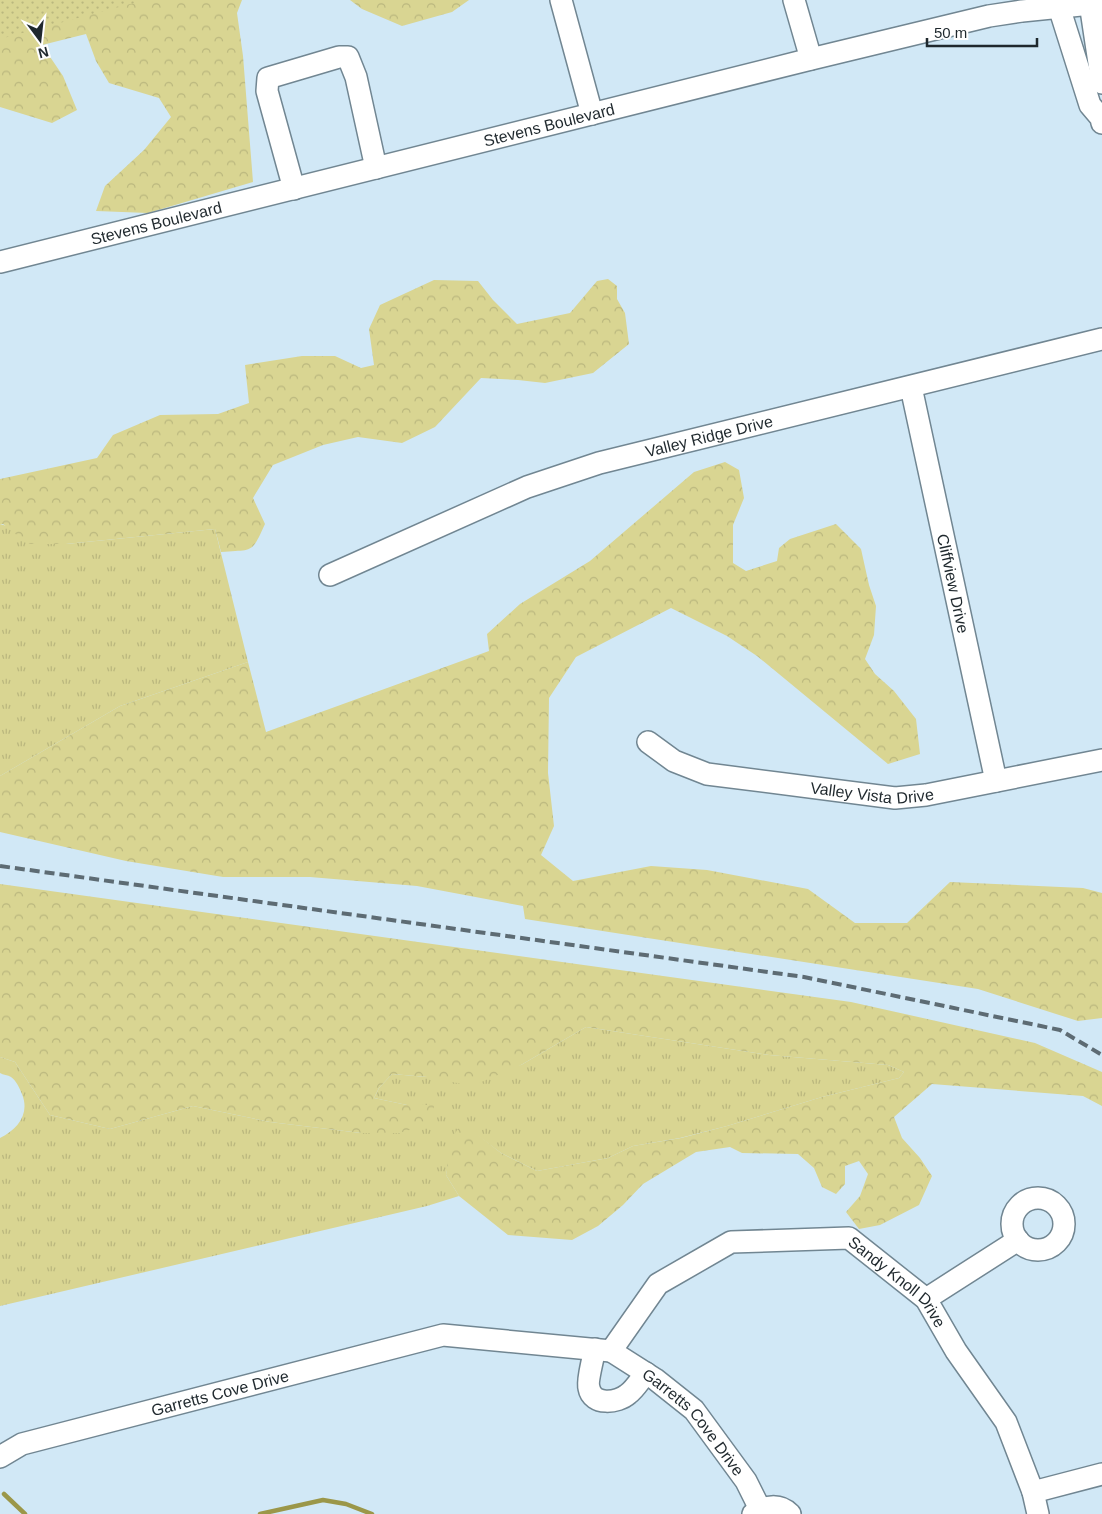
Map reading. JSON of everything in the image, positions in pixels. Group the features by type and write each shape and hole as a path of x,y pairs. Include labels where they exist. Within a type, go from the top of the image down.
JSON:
{"street":[{"path":"561,0 592,114"},
{"path":"794,0 810,59"},
{"path":"1096,3 1102,83"},
{"name":"Stevens Boulevard","path":"0,262 989,16 1096,3"},
{"path":"1059,6 1090,105 1102,119"},
{"path":"294,189 267,91 268,78 339,57 348,57 356,77 376,168"},
{"name":"Valley Ridge Drive","path":"330,575 527,487 599,463 1102,339"},
{"name":"Cliffview Drive","path":"911,387 996,780"},
{"name":"Valley Vista Drive","path":"648,742 674,761 707,774 894,798 926,795 1102,760"},
{"name":"Sandy Knoll Drive","path":"603,1350 658,1284 730,1242 849,1238 926,1299 956,1351 1006,1422 1033,1492 1038,1514"},
{"path":"926,1299 1018,1240"},
{"name":"Garretts Cove Drive","path":"0,1457 22,1444 443,1335 603,1350 646,1373 694,1410 746,1481 757,1512 769,1507 778,1507 790,1514"},
{"path":"603,1350 589,1388 593,1396 600,1401 609,1402 627,1396 646,1373"},
{"path":"1033,1492 1102,1474"}],"green space":[{"path":"0,0 242,0 237,13 243,56 253,182 148,213 96,211 105,186 144,150 171,117 159,98 109,83 96,61 86,34 42,45 63,76 77,110 52,123 0,107"},
{"path":"0,0 145,0 0,39"},
{"path":"350,0 469,0 452,12 402,26 362,9"},
{"path":"608,279 617,286 617,299 625,313 629,344 593,373 545,383 481,378 435,427 402,443 358,437 323,445 273,465 253,498 265,524 257,541 250,548 221,552 215,529 66,544 28,544 3,524 0,524 0,479 97,458 113,435 160,415 218,414 249,403 245,365 302,356 335,356 361,368 374,365 369,329 380,305 434,280 478,281 493,300 517,324 570,313 597,281"},
{"path":"725,462 739,470 744,498 733,525 733,563 746,571 777,561 779,548 790,539 836,524 861,549 876,606 874,635 865,659 875,674 894,691 916,719 920,754 888,764 757,656 727,636 671,608 576,657 549,698 548,773 554,826 541,855 573,881 651,866 707,870 808,889 855,923 907,923 950,882 1083,888 1102,893 1102,1018 1078,1021 978,989 525,919 523,906 417,886 310,877 223,877 126,861 0,832 0,776 120,706 248,662 266,732 489,651 487,634 520,604 590,561 694,472"},
{"path":"0,524 66,544 215,529 248,662 120,706 0,776"},
{"path":"0,884 851,1002 1035,1043 1102,1072 1102,1106 1083,1096 932,1084 894,1117 902,1138 920,1158 932,1176 919,1205 880,1225 859,1229 846,1212 860,1196 868,1174 859,1161 845,1166 845,1184 836,1194 822,1187 814,1168 798,1154 742,1153 730,1147 696,1152 643,1184 623,1205 598,1226 572,1240 508,1235 459,1196 446,1175 451,1140 459,1127 473,1131 501,1153 537,1171 608,1158 633,1146 681,1138 727,1126 822,1097 899,1078 904,1072 888,1065 769,1055 586,1027 521,1065 472,1086 427,1077 392,1074 379,1088 374,1098 407,1105 434,1105 434,1123 399,1133 361,1133 270,1122 193,1106 110,1129 50,1115 15,1062 0,1057"},
{"path":"586,1027 769,1055 888,1065 904,1072 899,1078 822,1097 727,1126 680,1138 633,1146 608,1158 537,1171 501,1153 473,1132 449,1160 446,1175 459,1196 427,1206 0,1306 0,1138 12,1130 21,1120 24,1101 16,1082 11,1077 0,1073 0,1057 15,1062 50,1115 110,1129 193,1106 270,1122 361,1133 399,1133 434,1105 407,1105 374,1098 379,1088 392,1074 427,1077 521,1065"}],"waterway":[{"path":"4,1494 25,1514"},
{"path":"260,1514 323,1500 346,1504 372,1514"}],"railway":[{"path":"0,866 804,977 1060,1030 1102,1055"}]}
